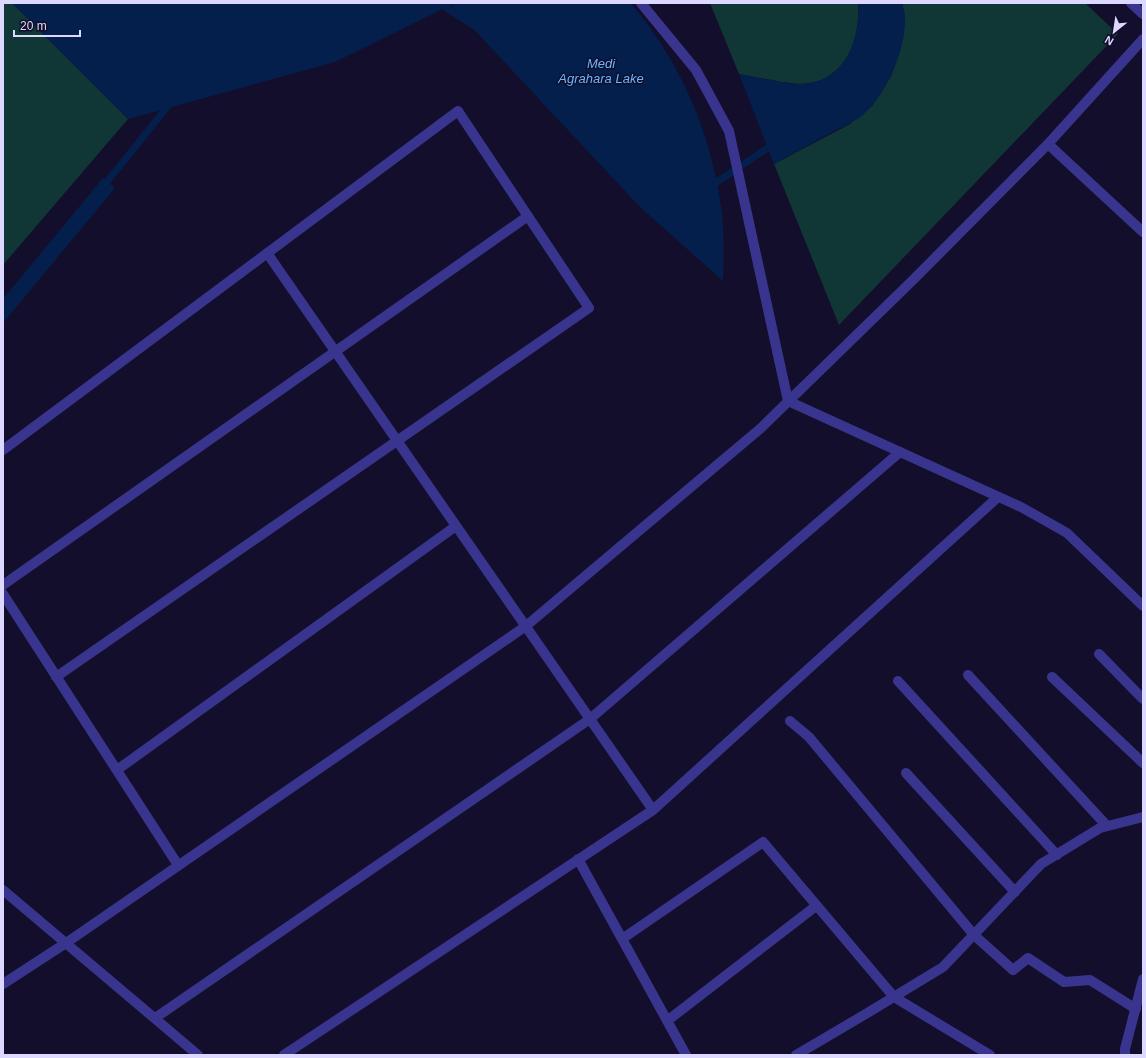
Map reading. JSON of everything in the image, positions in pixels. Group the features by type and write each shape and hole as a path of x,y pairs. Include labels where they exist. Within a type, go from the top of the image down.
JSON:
{"street":[{"path":"641,3 696,70 729,131 788,401"},
{"path":"1131,3 1143,14"},
{"path":"3,984 66,943 526,626 761,428 914,279 1048,144 1143,39"},
{"path":"3,450 458,111 590,308 56,677"},
{"path":"1048,144 1143,232"},
{"path":"3,585 528,216"},
{"path":"267,254 653,810"},
{"path":"788,401 1021,507 1067,533 1143,606"},
{"path":"155,1018 590,719 900,452"},
{"path":"284,1055 653,810 998,497"},
{"path":"117,770 456,526"},
{"path":"3,594 178,865"},
{"path":"1099,654 1143,700"},
{"path":"968,675 1107,826"},
{"path":"1052,677 1143,763"},
{"path":"898,681 1057,855"},
{"path":"790,721 809,737 974,935 1013,970 1028,958 1064,982 1090,980 1136,1009"},
{"path":"906,773 1015,892"},
{"path":"796,1055 943,967 1041,864 1100,828 1143,817"},
{"path":"622,939 763,842 894,997 975,1052 990,1055"},
{"path":"578,859 686,1055"},
{"path":"3,890 198,1055"},
{"path":"667,1021 816,906"},
{"path":"1125,1055 1143,979"}],"green space":[{"path":"3,3 12,3 128,119 3,265"},
{"path":"710,3 858,3 858,17 853,45 846,58 838,68 828,77 815,82 797,84 739,74"},
{"path":"902,3 1085,3 1118,34 839,325 774,164 850,124 872,106 891,76 903,37 905,18"}],"water":[{"name":"Medi Agrahara Lake","path":"12,3 630,3 648,24 663,47 685,86 702,127 709,148 719,192 722,214 724,248 723,281 640,207 451,5 335,62 128,119"},
{"path":"858,3 902,3 905,18 902,43 887,83 872,106 863,115 853,122 774,164 739,74 799,84 815,82 828,77 846,58 853,45 858,17"},
{"path":"103,178 115,188 3,323 3,299"}],"waterway":[{"path":"439,3 473,25"},
{"path":"102,188 172,101"},
{"path":"709,176 717,182 775,143"}]}
